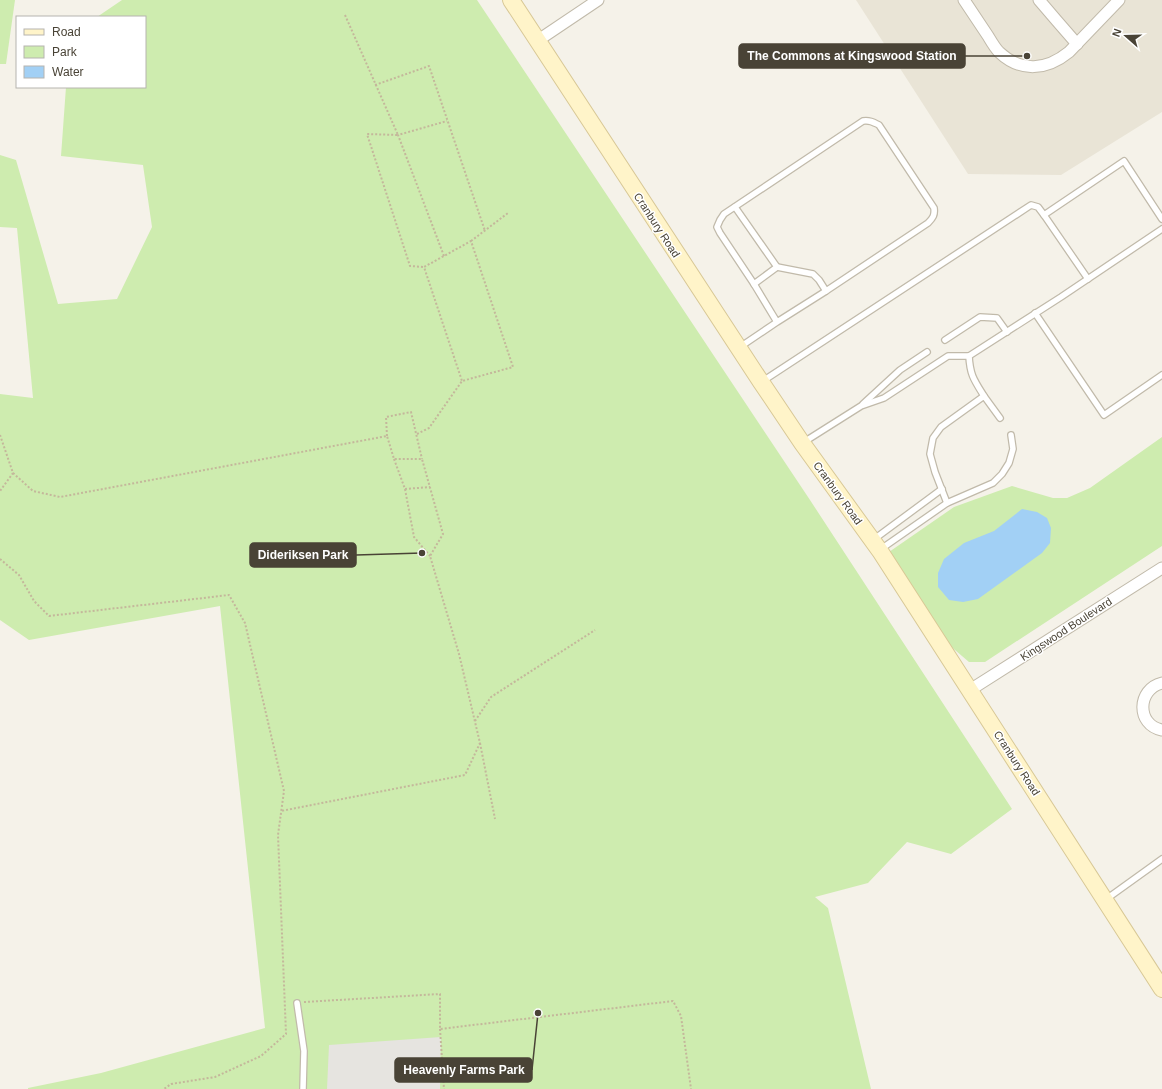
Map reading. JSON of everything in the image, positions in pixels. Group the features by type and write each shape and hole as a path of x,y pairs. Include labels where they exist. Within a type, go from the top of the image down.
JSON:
{"main road":[{"name":"Cranbury Road","path":"511,0 738,348 802,443 876,546 1162,989"}],"street":[{"path":"537,41 598,0"},
{"path":"964,0 998,51 1014,62 1032,67 1052,64 1061,59 1118,0"},
{"path":"1039,0 1056,22 1077,44"},
{"name":"Kingswood Boulevard","path":"970,690 1162,568"},
{"path":"1162,683 1153,686 1148,691 1142,706 1143,713 1147,720 1152,726 1162,730"}],"lane":[{"path":"738,348 928,223 933,218 935,213 934,208 879,125 868,120 863,121 724,214 720,220 717,227 720,233 777,322"},
{"path":"1044,215 1124,161 1162,219"},
{"path":"761,382 1031,205 1038,207 1088,279"},
{"path":"735,207 777,267 812,274 819,280 826,291"},
{"path":"861,406 884,398 948,356 969,356 1036,314 1162,229"},
{"path":"754,284 777,267"},
{"path":"1036,314 1104,415 1162,375"},
{"path":"945,340 980,317 997,318 1007,332"},
{"path":"802,443 861,406 900,370 927,352"},
{"path":"969,356 972,376 1000,418"},
{"path":"947,503 930,454 933,438 941,427 984,396"},
{"path":"876,546 947,503 993,483 1002,474 1009,463 1013,449 1011,435"},
{"path":"876,546 942,489"},
{"path":"1105,900 1162,859"},
{"path":"298,1003 304,1051 303,1089"}],"path":[{"path":"345,15 398,135 444,256"},
{"path":"375,85 428,66 485,231"},
{"path":"447,120 398,135 367,134 410,266 424,267 471,241 508,214"},
{"path":"417,434 430,428 462,381 513,367 471,241"},
{"path":"424,267 462,381"},
{"path":"430,556 443,534 422,459 411,412 386,417 387,436 405,489 414,537 430,556 459,654 480,743 495,819"},
{"path":"0,435 13,473 33,491 60,497 387,436"},
{"path":"394,459 422,459"},
{"path":"0,491 13,473"},
{"path":"405,489 430,487"},
{"path":"0,559 19,575 34,601 49,616 229,595 244,623 284,791 278,835 286,1034 261,1056 215,1077 171,1084 164,1089"},
{"path":"475,721 491,697 595,630"},
{"path":"281,811 465,775 480,743"},
{"path":"298,1003 440,994 440,1029 444,1089"},
{"path":"440,1029 673,1002 681,1016 691,1089"}],"shaded area":[{"path":"856,0 1162,0 1162,112 1061,175 968,174"},
{"path":"441,1037 440,1089 327,1089 329,1045"}],"green space":[{"path":"0,0 15,0 6,64 0,64"},
{"path":"122,0 477,0 810,500 1012,809 951,854 907,842 868,883 815,897 828,908 871,1089 28,1089 101,1073 265,1028 220,606 29,640 0,620 0,394 33,398 17,228 0,227 0,155 16,160 58,304 117,299 152,227 143,165 61,156 66,88 146,88 146,16 98,16"},
{"path":"1162,437 1162,546 985,662 969,662 948,644 889,552 954,507 1012,486 1053,498 1067,498 1090,488"}],"water":[{"path":"1022,509 1037,512 1047,518 1051,528 1050,543 1042,553 978,599 963,602 949,600 938,587 938,573 944,559 964,543 994,531"}],"place":[{"name":"The Commons at Kingswood Station","path":"1027,56"},
{"name":"Dideriksen Park","path":"422,553"},
{"name":"Heavenly Farms Park","path":"538,1013"}]}
